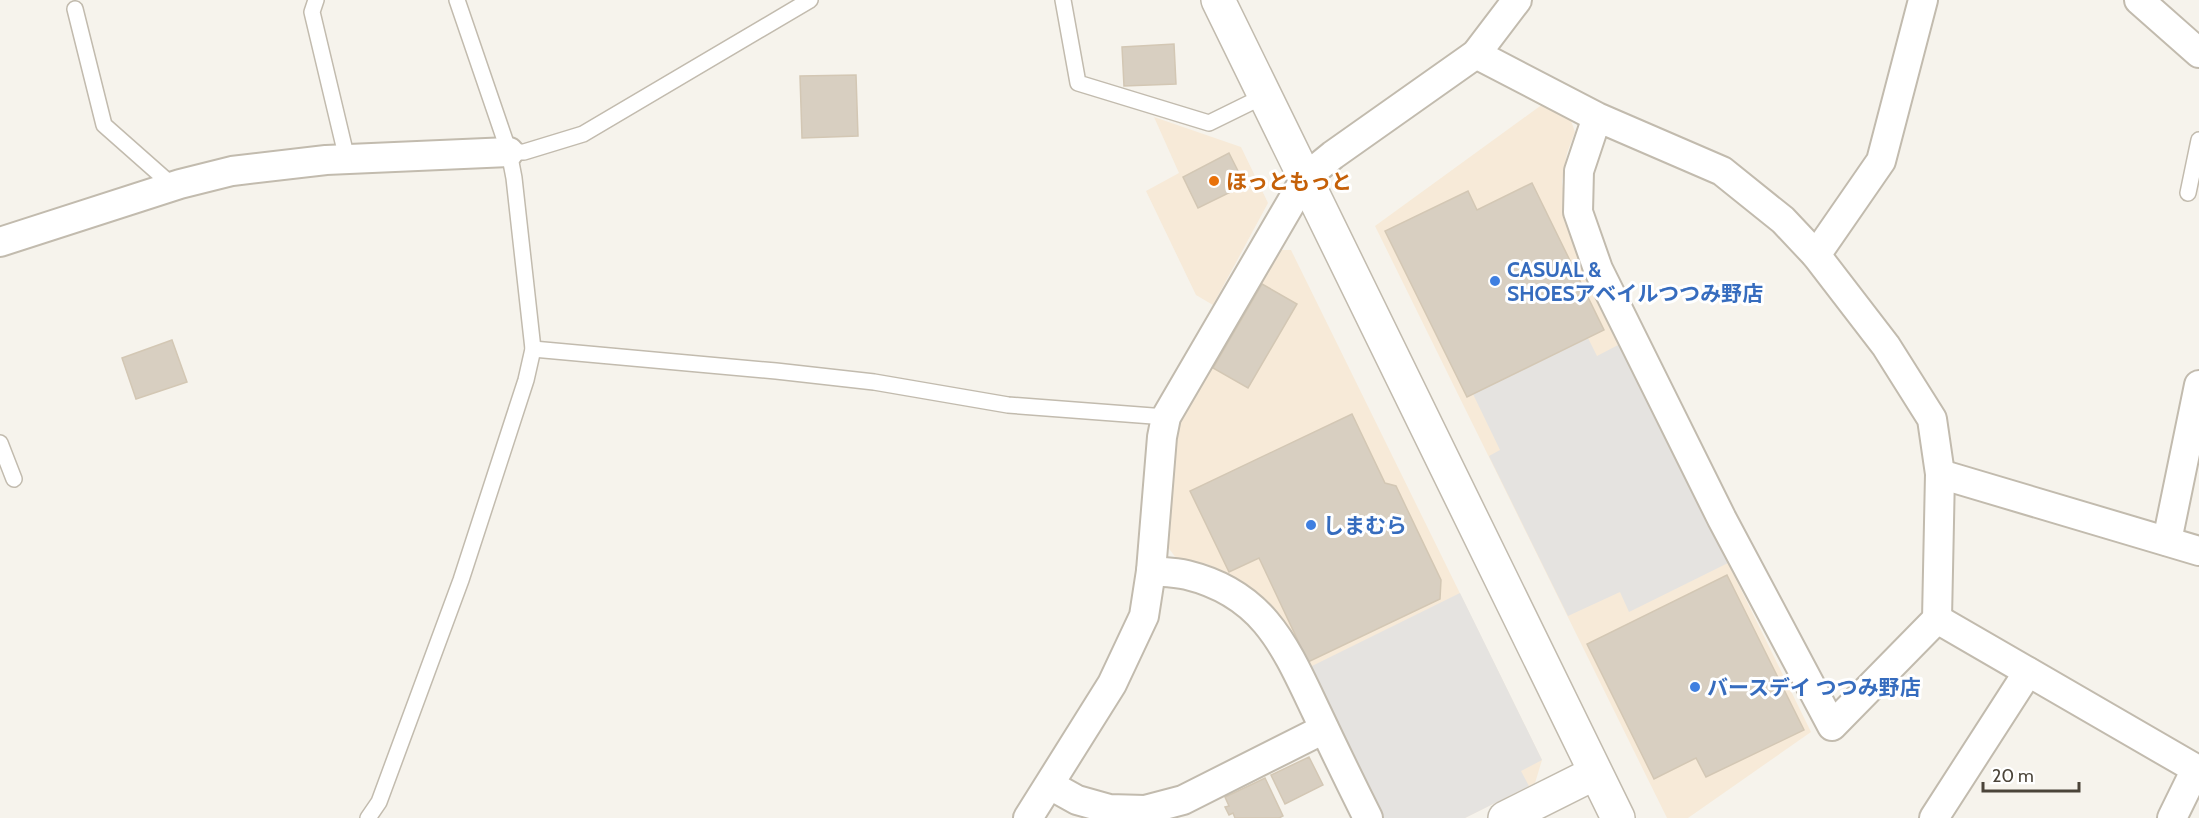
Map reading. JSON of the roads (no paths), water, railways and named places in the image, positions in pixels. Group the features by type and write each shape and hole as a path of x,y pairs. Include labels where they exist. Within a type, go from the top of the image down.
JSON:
{"street":[{"path":"1218,0 1618,818"},
{"path":"1028,818 1112,684 1144,616 1166,417 1306,177 1476,54 1517,0"},
{"path":"1816,255 1881,161 1923,0"},
{"path":"2139,0 2199,53"},
{"path":"1476,54 1597,117 1722,171 1782,220 1816,255 1886,346 1932,419 1940,474 1937,618 1832,726 1722,519 1598,269 1578,212 1579,171 1597,117"},
{"path":"0,242 173,186 232,171 347,159 509,152"},
{"path":"2167,541 2199,385"},
{"path":"1940,474 2199,551"},
{"path":"1150,571 1185,574 1211,582 1240,598 1265,619 1289,654 1368,818"},
{"path":"1937,618 2198,770 2172,818"},
{"path":"1934,818 2028,672"},
{"path":"1050,785 1077,800 1109,809 1145,810 1183,800 1324,729"},
{"path":"1504,818 1595,773"}],"lane":[{"path":"316,0 312,12 347,159"},
{"path":"368,818 379,802 461,580 526,380 533,349 514,178 509,152 457,0"},
{"path":"509,152 524,152 583,134 810,0"},
{"path":"1063,0 1078,83 1209,123 1266,95"},
{"path":"75,9 104,125 173,186"},
{"path":"2188,193 2199,140"},
{"path":"533,349 874,382 1008,405 1166,417"},
{"path":"0,443 14,479"}],"place":[{"name":"ほっともっと","path":"1214,181"},
{"name":"CASUAL & SHOESアベイルつつみ野店","path":"1495,281"},
{"name":"しまむら","path":"1311,525"},
{"name":"バースデイ つつみ野店","path":"1695,687"}]}
